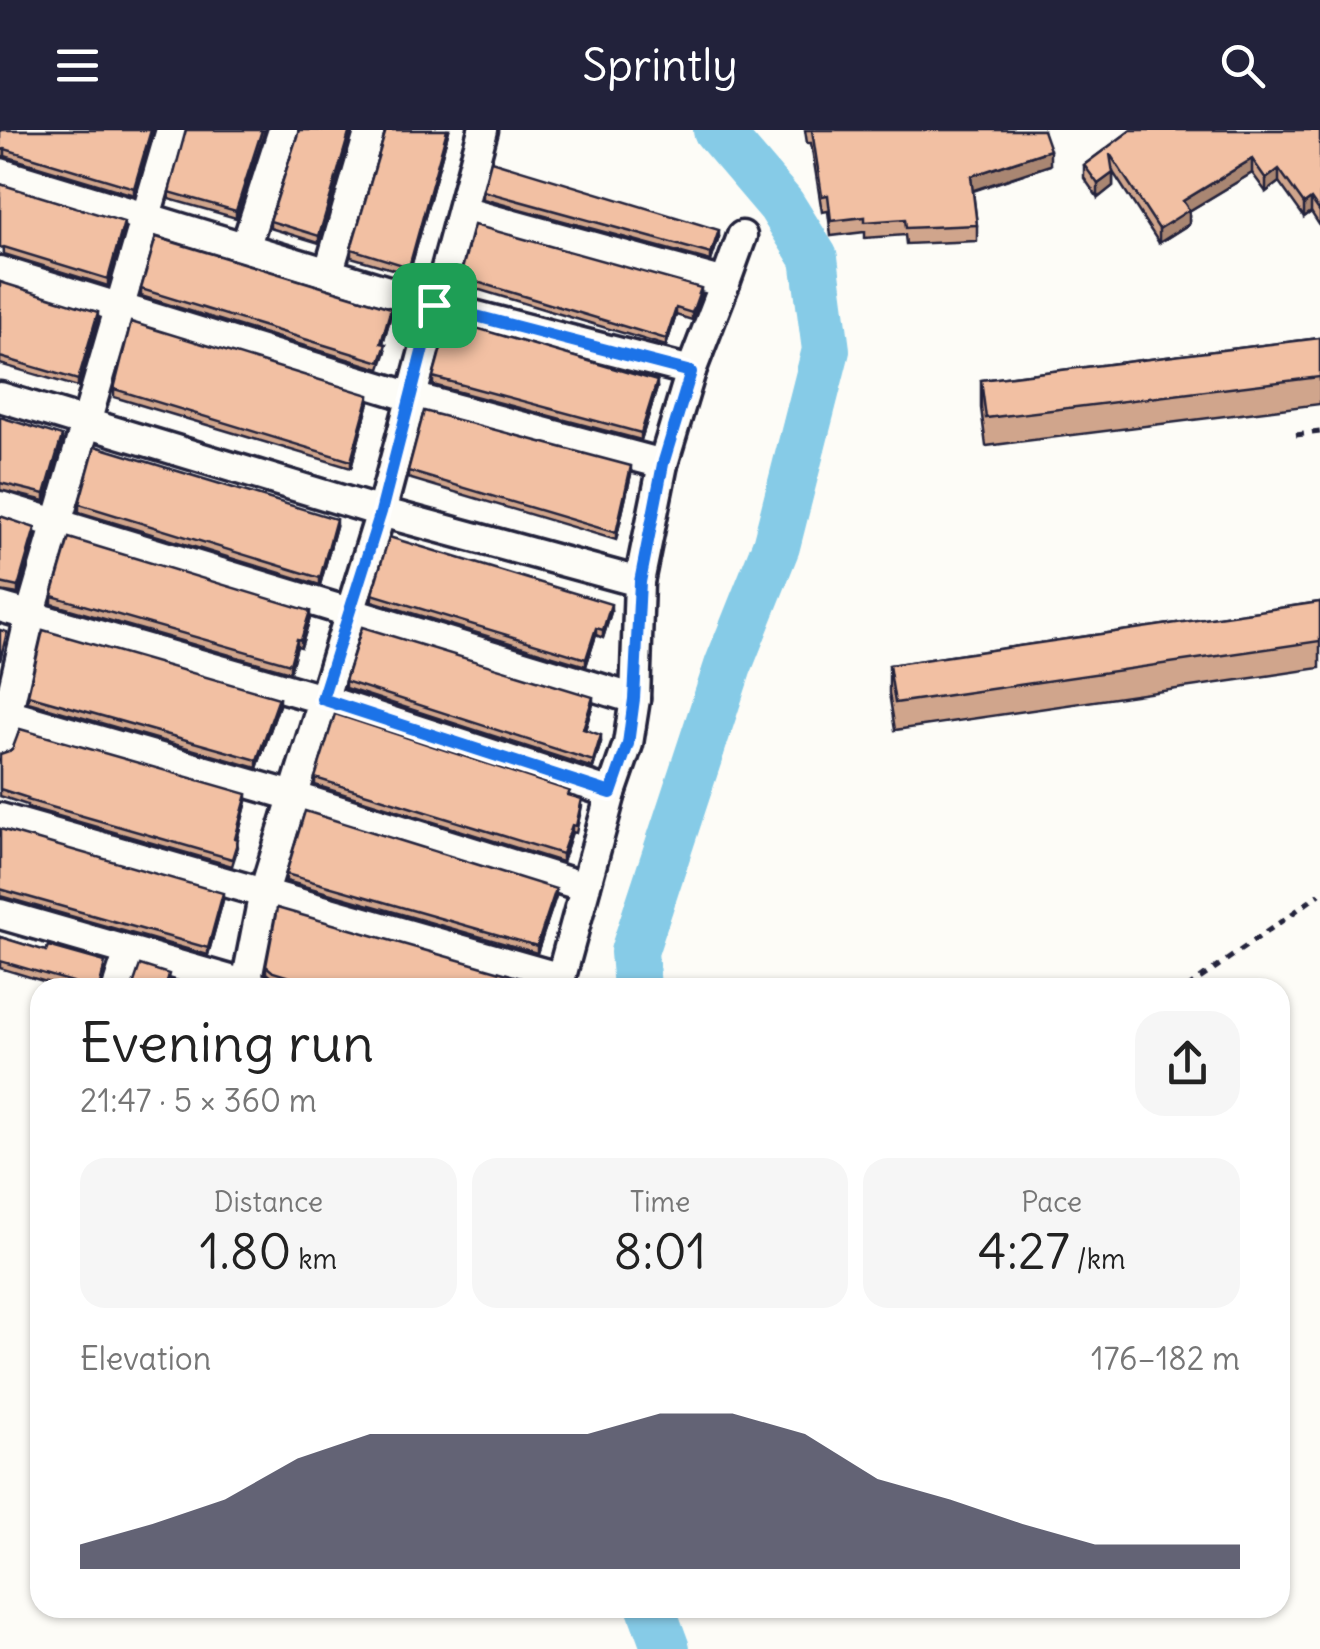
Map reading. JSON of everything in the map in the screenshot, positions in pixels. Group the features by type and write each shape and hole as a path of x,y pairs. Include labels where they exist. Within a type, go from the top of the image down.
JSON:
{"street":[{"path":"0,746 4,713 30,616 171,130"},
{"path":"246,245 283,130"},
{"path":"329,271 370,130"},
{"path":"253,978 264,892 381,512 483,130"},
{"path":"0,172 434,305 691,372"},
{"path":"462,211 725,283"},
{"path":"561,978 628,744 640,582 663,464 691,372 742,236"},
{"path":"0,271 412,396 663,464"},
{"path":"0,397 381,512 640,582"},
{"path":"0,506 634,699"},
{"path":"0,607 322,699 611,793"},
{"path":"4,713 294,796 585,887"},
{"path":"0,818 264,892 544,978"},
{"path":"0,914 203,978"},
{"path":"121,978 129,952"}],"path":[{"path":"1296,435 1320,432"},
{"path":"1201,978 1320,894"}],"building":[{"path":"0,130 151,130 134,188 0,150"},
{"path":"186,130 262,130 236,211 169,192"},
{"path":"299,130 350,130 319,236 270,221"},
{"path":"386,130 447,130 409,267 351,249"},
{"path":"812,130 1043,130 1050,150 971,176 977,225 906,228 905,219 865,222 865,217 831,221 828,195 822,196"},
{"path":"1131,130 1320,130 1320,212 1311,199 1304,204 1279,169 1266,179 1252,159 1183,201 1189,210 1159,229 1110,154 1113,173 1098,184 1084,165"},
{"path":"491,161 719,230 711,254 483,191"},
{"path":"0,184 124,222 108,279 0,248"},
{"path":"474,225 701,288 692,313 676,308 666,339 460,277"},
{"path":"156,237 391,308 380,362 141,289"},
{"path":"0,282 98,312 78,380 0,357"},
{"path":"449,320 657,381 641,433 433,377"},
{"path":"131,322 369,395 351,461 114,389"},
{"path":"1320,338 1320,377 986,418 981,380"},
{"path":"424,411 631,466 616,533 408,471"},
{"path":"0,417 62,436 45,494 0,483"},
{"path":"95,446 336,519 320,578 79,504"},
{"path":"0,516 35,528 18,587 0,583"},
{"path":"389,537 611,604 603,630 596,628 586,659 372,594"},
{"path":"69,538 310,611 290,664 52,596"},
{"path":"1320,602 1320,641 895,703 889,665"},
{"path":"362,627 593,697 583,729 601,735 593,761 345,681"},
{"path":"0,630 7,632 0,661"},
{"path":"43,630 279,698 257,760 28,695"},
{"path":"335,714 570,791 568,795 582,799 576,826 572,825 562,854 315,778"},
{"path":"20,729 247,794 232,859 0,789 0,754 12,750"},
{"path":"305,811 556,889 537,946 286,874"},
{"path":"0,829 223,893 208,948 0,889"},
{"path":"277,908 522,978 292,978 266,966"},
{"path":"0,937 105,962 102,978 59,978 0,961"},
{"path":"140,965 169,974 168,978 135,978"}],"waterway":[{"path":"636,978 634,952 728,666 776,546 826,350 814,258 781,205 717,130"},
{"path":"655,1618 666,1649"}],"route":[{"path":"434,305 691,372 663,464 640,582 628,744 611,793 322,699 381,512 434,305"}]}
